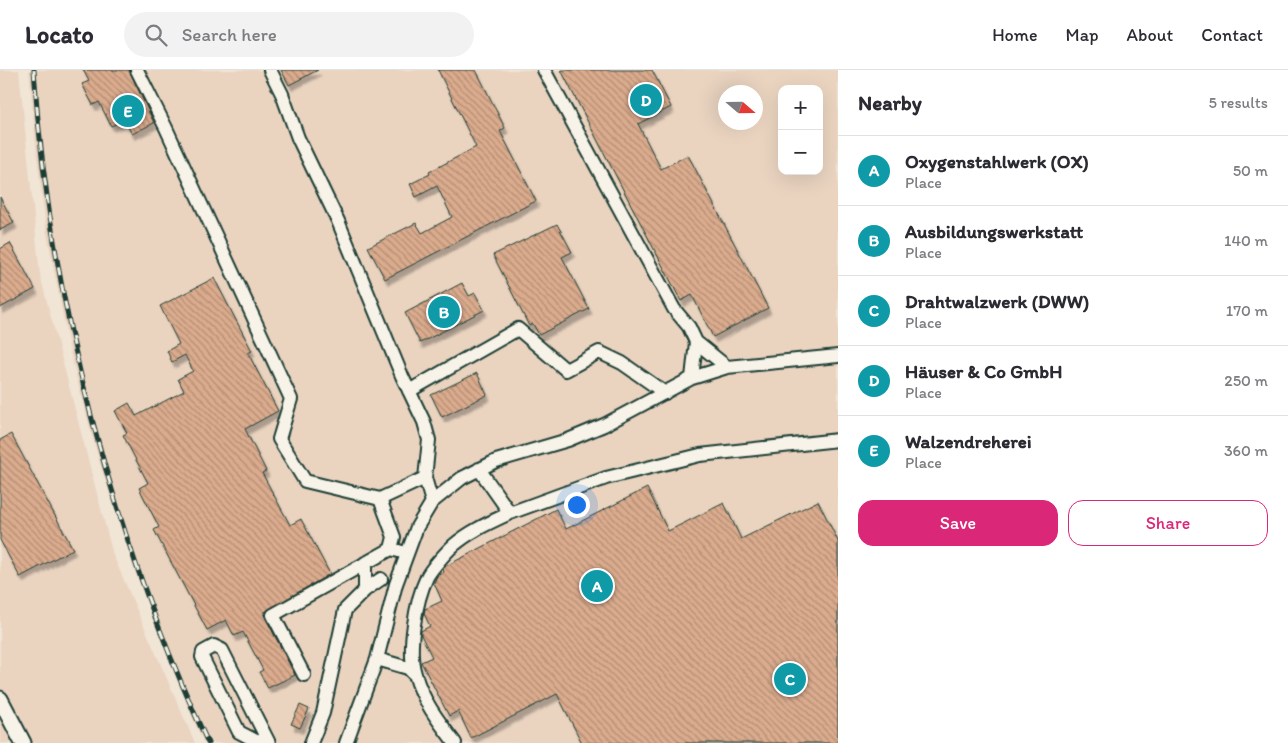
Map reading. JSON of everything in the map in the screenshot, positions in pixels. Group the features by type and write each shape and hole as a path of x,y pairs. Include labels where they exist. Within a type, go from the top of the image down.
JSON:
{"main road":[{"path":"0,699 23,743"}],"lane":[{"path":"138,70 292,399 278,439 305,481 380,499 425,478"},
{"path":"270,70 282,94 298,138 338,222 408,390 424,422 429,440 425,478 432,502"},
{"path":"544,70 674,309 689,327 696,342 727,367"},
{"path":"408,390 518,329 566,370 599,352 622,363 666,393"},
{"path":"692,378 696,342"},
{"path":"346,743 377,659 396,584 417,526 432,502 462,478 496,461 568,440 604,425 692,378 727,367 838,356"},
{"path":"455,743 433,715 414,674 412,654 413,623 427,576 454,545 482,526 510,513 606,478 700,455 838,440"},
{"path":"479,469 510,513"},
{"path":"380,499 394,537 391,549"},
{"path":"304,675 273,615 391,549 406,553"},
{"path":"365,563 365,590"},
{"path":"311,743 323,713 345,610 365,590 381,579"},
{"path":"260,743 239,732 202,657 202,652 214,646 222,650 269,743"},
{"path":"377,659 408,668 414,674"}],"shaded area":[{"path":"0,70 19,70 40,275 113,555 195,743 0,743"},
{"path":"29,70 838,70 838,743 204,743 134,568 100,464 70,352 46,229"}],"building":[{"path":"83,70 129,70 154,123 132,134 124,120 111,126 99,102 93,105 82,84 89,81"},
{"path":"281,70 318,70 289,85"},
{"path":"438,70 476,70 505,128 500,131 536,201 385,279 368,247 416,223 422,233 452,217 437,186 416,197 410,184 476,147"},
{"path":"561,70 652,70 671,107 638,124 661,169 688,155 768,308 713,337 692,295 681,301"},
{"path":"0,197 14,223 0,230"},
{"path":"557,224 572,252 562,257 589,309 539,335 533,324 529,326 493,255"},
{"path":"10,243 35,289 0,308 0,249"},
{"path":"214,278 252,351 248,353 278,411 245,429 266,471 262,473 290,525 301,519 330,574 263,613 295,675 268,688 259,672 263,670 243,632 234,636 226,620 207,630 154,530 159,527 139,488 148,483 123,435 127,433 115,411 129,403 136,416 184,391 178,379 193,371 185,355 172,362 167,351 179,344 160,306"},
{"path":"462,283 469,296 475,293 484,310 420,343 405,313"},
{"path":"477,373 487,395 442,417 431,395"},
{"path":"11,434 73,549 20,577 0,540 0,440"},
{"path":"647,488 668,531 724,503 741,539 818,501 838,541 838,743 582,743 557,694 471,738 458,711 449,716 421,662 432,657 421,635 421,631 430,626 424,614 425,609 442,601 434,583 437,576 444,572 443,569 556,509 566,529"},
{"path":"300,705 309,709 300,728 291,724"}],"railway":[{"path":"34,70 42,156 54,242 70,328 91,414 115,499 142,582 208,743"}],"place":[{"name":"Häuser & Co GmbH","path":"646,100"},
{"name":"Walzendreherei","path":"128,111"},
{"name":"Ausbildungswerkstatt","path":"444,312"},
{"name":"Oxygenstahlwerk (OX)","path":"597,586"},
{"name":"Drahtwalzwerk (DWW)","path":"790,679"}]}
